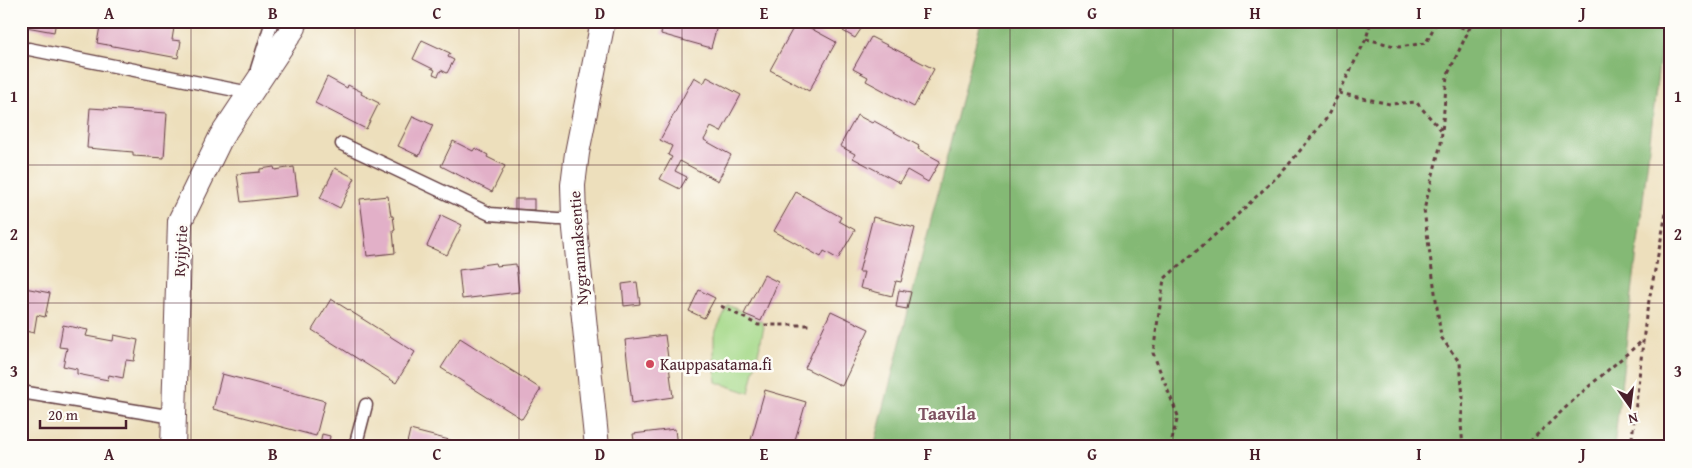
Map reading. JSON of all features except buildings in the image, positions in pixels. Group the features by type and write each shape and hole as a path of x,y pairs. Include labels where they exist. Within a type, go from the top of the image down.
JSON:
{"street":[{"name":"Nygrannaksentie","path":"596,447 574,218 573,185 576,153 603,21"},
{"name":"Ryijytie","path":"173,447 180,221 221,136 250,93 283,24"}],"lane":[{"path":"29,49 250,93"},
{"path":"342,144 490,214 557,219 574,218"},
{"path":"21,392 173,417"},
{"path":"355,447 366,405"}],"path":[{"path":"1170,447 1178,416 1153,353 1164,279 1232,220 1285,169 1326,119 1366,38 1371,21"},
{"path":"1366,38 1399,47 1426,43 1438,21"},
{"path":"1445,21 1468,30"},
{"path":"1463,447 1461,424 1463,398 1460,363 1441,337 1424,210 1443,132 1447,76 1473,21"},
{"path":"1339,93 1390,104 1416,102 1443,132"},
{"path":"1631,447 1646,316 1671,188"},
{"path":"721,306 758,324 809,325"},
{"path":"1524,447 1580,394 1643,340"}],"green space":[{"path":"981,21 1664,21 1614,447 874,447"},
{"path":"728,305 761,321 764,327 749,393 716,382 714,335"}],"place":[{"name":"Kauppasatama.fi","path":"650,364"}],"district":[{"name":"Taavila","path":"947,414"}]}
